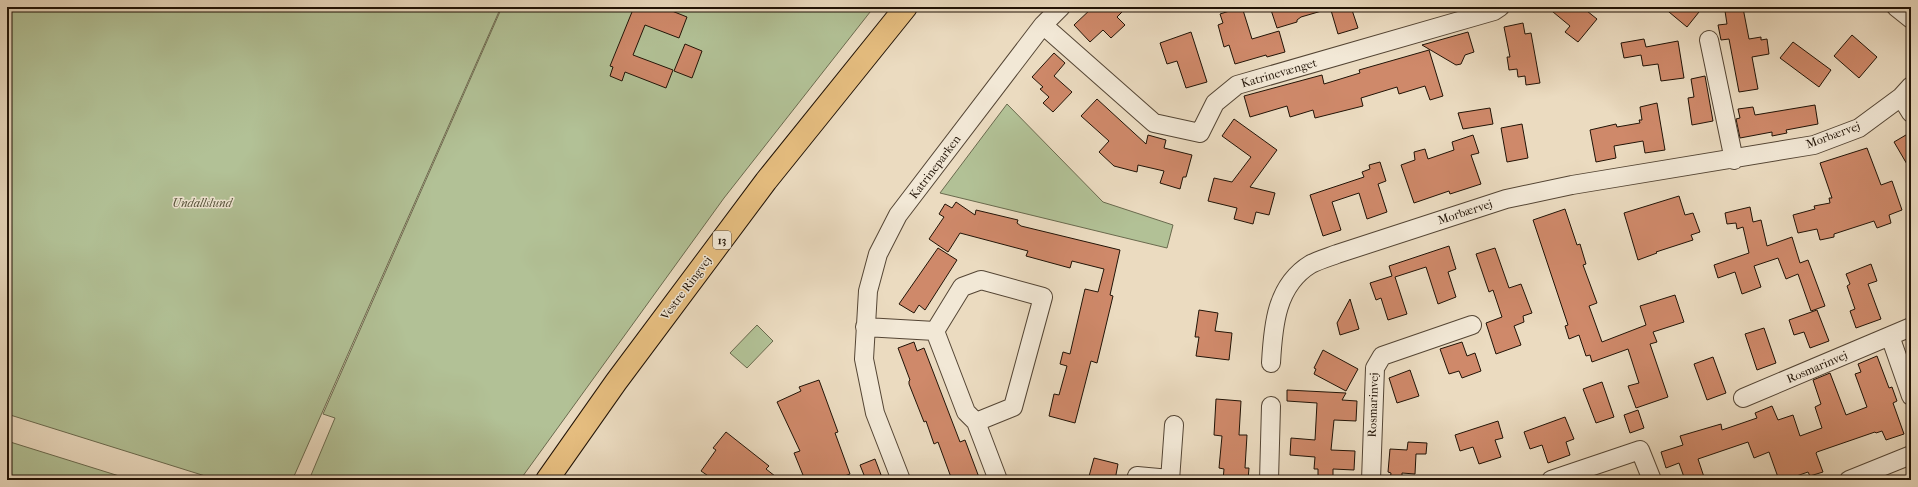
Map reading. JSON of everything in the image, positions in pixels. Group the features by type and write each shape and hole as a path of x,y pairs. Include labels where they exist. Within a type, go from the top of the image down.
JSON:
{"main road":[{"name":"Vestre Ringvej","path":"547,480 616,382 766,181 906,7"}],"street":[{"path":"1043,25 1061,7"},
{"name":"Katrinevænget","path":"1043,25 1154,123 1200,133 1215,103 1237,85 1494,11 1500,7"},
{"path":"1896,7 1911,19"},
{"name":"Katrineparken","path":"901,480 875,413 864,359 868,291 878,254 898,215 1043,25"},
{"path":"1710,40 1734,160"},
{"name":"Morbærvej","path":"1271,363 1273,331 1282,297 1293,279 1311,264 1337,254 1506,199 1572,186 1734,160 1814,145 1859,128 1906,92 1911,113"},
{"path":"935,331 962,287 981,280 1042,297 1013,407 976,422"},
{"name":"Rosmarinvej","path":"1371,480 1376,362 1382,356 1472,325"},
{"name":"Rosmarinvej","path":"1743,398 1911,327"},
{"path":"865,328 935,331"},
{"path":"935,331 966,412 976,422 998,480"},
{"path":"1890,336 1911,396"},
{"path":"1269,480 1271,406"},
{"path":"1136,480 1137,476 1170,480 1174,425"},
{"path":"1551,480 1640,450 1652,480"},
{"path":"1849,480 1911,455"}],"green space":[{"name":"Undallslund","path":"7,7 501,7 295,474 290,480 218,480 7,414"},
{"path":"502,7 874,7 724,198 520,480 309,480 335,418 323,414"},
{"path":"1007,104 1103,202 1173,225 1167,248 940,193"},
{"path":"757,325 773,341 747,368 730,353"},
{"path":"7,441 132,480 7,480"}],"building":[{"path":"634,7 662,7 687,17 679,38 645,25 633,55 673,70 666,88 625,72 622,81 610,76 613,67 610,66"},
{"path":"1093,7 1127,7 1117,17 1125,25 1111,38 1103,30 1090,42 1074,25"},
{"path":"1242,7 1252,39 1279,31 1285,52 1267,57 1266,55 1235,64 1229,45 1224,47 1218,25 1223,23 1220,14"},
{"path":"1270,7 1325,7 1325,10 1301,17 1297,20 1297,22 1277,28"},
{"path":"1330,7 1351,7 1358,28 1338,34"},
{"path":"1547,7 1582,7 1597,19 1578,42 1565,32 1570,26"},
{"path":"1663,7 1703,7 1687,27"},
{"path":"1743,8 1749,39 1761,37 1761,40 1767,39 1769,54 1752,57 1758,89 1739,92 1729,39 1721,40 1718,25 1727,24 1725,11"},
{"path":"1523,23 1525,34 1531,33 1540,83 1526,85 1525,76 1518,77 1517,69 1509,70 1507,57 1510,57 1504,27"},
{"path":"1191,32 1207,82 1186,88 1177,61 1167,64 1160,43"},
{"path":"1468,32 1474,52 1465,55 1461,64 1456,65 1422,45"},
{"path":"1852,35 1877,57 1859,78 1834,56"},
{"path":"1644,39 1646,47 1678,41 1684,78 1661,81 1658,64 1643,66 1641,55 1624,58 1621,43"},
{"path":"1793,42 1831,70 1819,87 1780,58"},
{"path":"685,44 702,51 692,78 674,71"},
{"path":"1429,50 1443,96 1430,100 1425,86 1399,94 1397,87 1361,98 1363,106 1315,118 1313,110 1290,117 1287,106 1250,117 1244,96 1322,75 1324,84 1360,73 1359,70"},
{"path":"1054,53 1065,63 1054,76 1072,92 1053,112 1043,103 1049,97 1040,89 1043,87 1032,77"},
{"path":"1705,76 1713,121 1692,125 1688,98 1694,97 1691,79"},
{"path":"1097,99 1146,144 1148,135 1166,140 1164,148 1192,155 1186,177 1183,177 1180,189 1160,183 1164,171 1138,165 1137,172 1114,166 1099,152 1109,141 1081,116"},
{"path":"1657,103 1665,150 1645,153 1643,141 1614,146 1616,158 1596,162 1590,130 1616,124 1617,127 1640,123 1639,120 1642,120 1640,107"},
{"path":"1815,105 1818,124 1786,130 1787,133 1772,136 1772,132 1740,138 1736,119 1740,118 1738,109 1753,107 1755,115"},
{"path":"1490,108 1493,124 1463,129 1458,113"},
{"path":"1234,119 1277,150 1250,187 1275,193 1269,215 1256,212 1253,224 1234,219 1237,208 1208,201 1214,178 1232,182 1251,157 1222,136"},
{"path":"1522,124 1528,158 1507,162 1501,128"},
{"path":"1911,132 1911,171 1894,142"},
{"path":"1473,135 1479,153 1471,155 1481,184 1450,194 1449,191 1414,203 1401,165 1415,160 1414,152 1425,149 1428,159 1454,150 1452,142"},
{"path":"1867,148 1881,185 1892,181 1902,210 1889,215 1891,223 1877,228 1874,221 1834,234 1834,237 1820,240 1817,229 1798,233 1793,215 1815,209 1814,206 1830,203 1829,198 1832,198 1820,163"},
{"path":"1380,162 1386,181 1378,184 1387,212 1367,219 1359,193 1332,202 1341,230 1323,236 1310,195 1364,177 1362,172 1370,169 1369,165"},
{"path":"1679,196 1685,215 1693,213 1700,232 1691,235 1693,240 1656,252 1657,253 1638,260 1624,213"},
{"path":"956,202 975,215 976,210 1018,220 1017,223 1021,226 1120,250 1110,295 1113,296 1097,363 1091,361 1075,423 1049,416 1054,394 1059,395 1067,366 1060,364 1063,352 1070,354 1085,289 1098,292 1104,269 1072,261 1070,268 1026,256 1028,251 960,233 948,252 929,239 944,217 939,214 945,204 952,208"},
{"path":"1750,207 1753,222 1761,220 1767,246 1792,237 1800,263 1808,260 1825,306 1811,311 1798,274 1786,279 1778,258 1754,266 1761,287 1742,294 1735,272 1718,278 1714,265 1749,253 1743,227 1737,229 1736,223 1727,224 1725,213"},
{"path":"1565,209 1577,245 1580,244 1586,264 1583,265 1597,303 1589,306 1602,342 1646,325 1640,306 1675,295 1684,322 1653,332 1657,342 1650,344 1668,397 1636,408 1628,386 1639,383 1628,349 1592,362 1590,355 1586,356 1579,335 1569,339 1565,326 1568,325 1533,220"},
{"path":"1449,246 1456,269 1448,272 1456,297 1438,304 1426,267 1395,277 1407,314 1388,320 1381,298 1376,300 1370,283 1392,276 1389,266"},
{"path":"938,248 957,260 925,310 919,305 914,313 899,304"},
{"path":"1495,248 1509,288 1521,284 1532,313 1523,316 1524,322 1514,326 1521,345 1496,354 1486,323 1502,317 1493,290 1489,292 1476,254"},
{"path":"1871,264 1877,281 1868,284 1881,319 1856,328 1850,311 1855,309 1847,286 1850,284 1846,274"},
{"path":"1350,299 1359,329 1340,335 1337,323"},
{"path":"1199,310 1218,313 1215,331 1232,333 1229,360 1196,356 1199,337 1195,337"},
{"path":"1817,310 1829,341 1810,348 1804,332 1794,335 1789,320"},
{"path":"1764,328 1776,363 1757,370 1745,334"},
{"path":"914,342 917,351 924,348 960,442 965,440 980,480 952,480 938,442 934,444 926,421 924,422 909,384 910,380 898,348"},
{"path":"1462,342 1467,356 1475,353 1481,371 1462,378 1459,371 1449,374 1440,349"},
{"path":"1323,350 1358,369 1346,391 1314,374 1316,369 1314,368"},
{"path":"1877,356 1889,388 1892,387 1897,401 1893,403 1904,434 1886,440 1882,431 1875,432 1817,452 1816,453 1823,472 1810,476 1808,472 1785,480 1779,480 1769,452 1754,458 1748,442 1698,459 1705,480 1685,480 1679,463 1666,468 1661,452 1683,445 1680,436 1721,424 1722,430 1757,418 1755,413 1772,406 1778,420 1793,415 1800,436 1822,428 1815,407 1821,404 1813,380 1830,373 1846,415 1867,407 1855,374 1861,372 1858,364"},
{"path":"1713,357 1726,393 1707,400 1694,364"},
{"path":"1410,370 1419,396 1397,403 1389,378"},
{"path":"819,380 838,432 835,433 850,474 834,480 825,480 823,476 815,480 805,480 794,453 800,451 777,402 801,391 799,387"},
{"path":"1602,382 1614,417 1596,423 1583,389"},
{"path":"1287,390 1346,393 1342,400 1357,401 1356,421 1334,420 1331,450 1355,451 1354,470 1333,469 1333,478 1318,477 1318,469 1314,469 1315,457 1290,455 1291,438 1315,440 1317,403 1287,401"},
{"path":"1216,399 1241,401 1239,435 1247,435 1245,468 1249,468 1248,480 1223,480 1224,469 1219,468 1222,436 1214,435"},
{"path":"1638,410 1644,428 1630,433 1624,415"},
{"path":"1565,417 1574,439 1566,442 1570,455 1548,463 1542,445 1530,449 1524,432"},
{"path":"1498,421 1503,438 1495,440 1501,457 1479,464 1473,447 1460,451 1455,435"},
{"path":"726,432 769,466 766,469 780,480 714,480 701,471 716,450 713,448"},
{"path":"1408,442 1427,443 1426,454 1416,454 1415,474 1402,473 1402,480 1390,480 1391,473 1388,472 1390,449 1407,450"},
{"path":"1094,458 1118,464 1115,480 1088,480"},
{"path":"875,459 883,480 866,480 860,465"}]}
